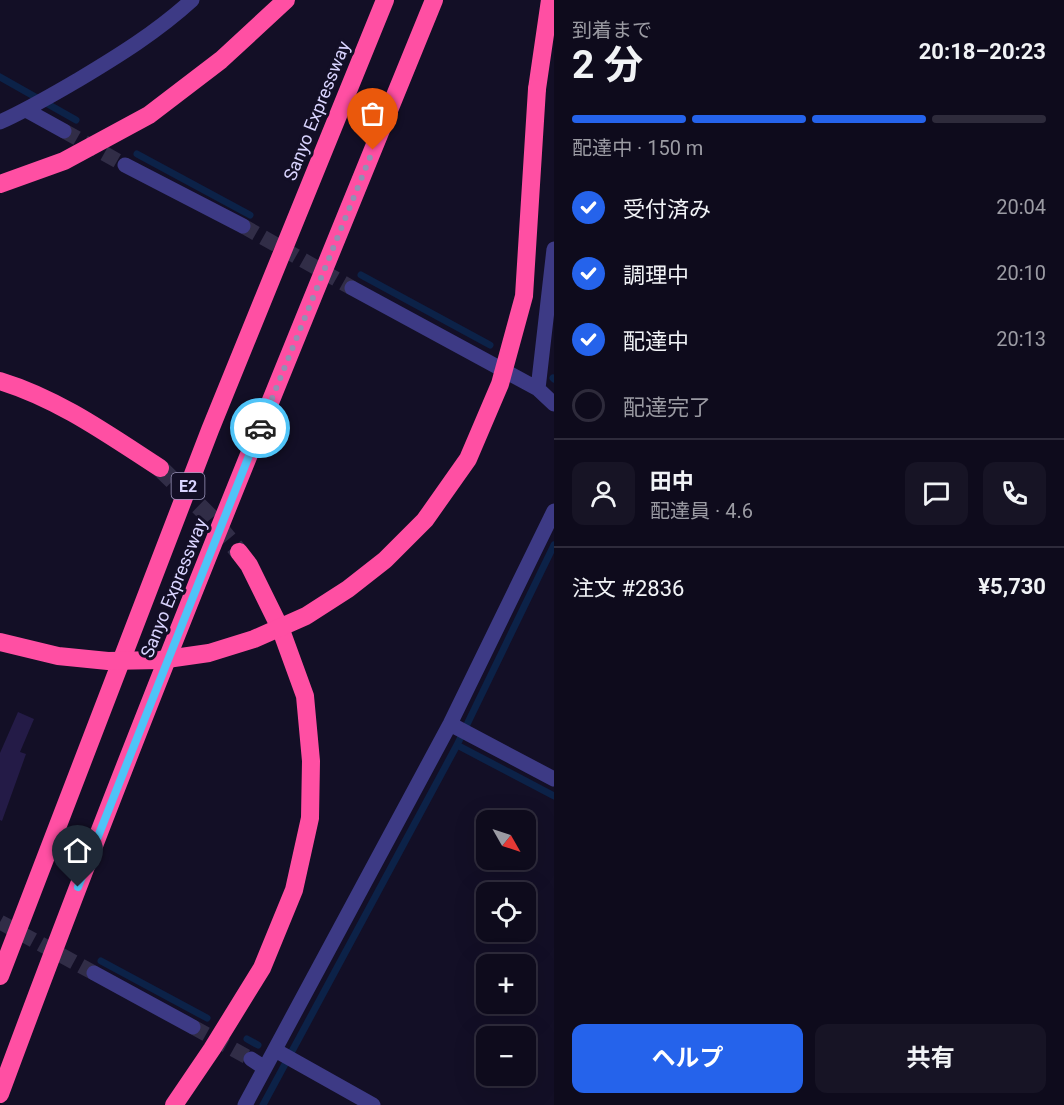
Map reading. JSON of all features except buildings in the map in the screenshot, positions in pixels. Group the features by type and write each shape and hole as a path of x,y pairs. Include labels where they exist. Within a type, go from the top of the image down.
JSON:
{"highway":[{"path":"0,184 64,161 149,115 221,60 286,0"},
{"name":"Sanyo Expressway","path":"0,976 210,430 385,0"},
{"name":"Sanyo Expressway","path":"0,1094 86,865 434,0"},
{"path":"0,642 58,656 108,661 160,660 209,653 254,639 306,616 348,589 385,560 425,520 468,459 500,384 524,296 537,89 550,0"},
{"path":"0,381 17,386 83,418 160,468"},
{"path":"174,1105 262,968 294,890 310,818 311,761 305,696 281,630 249,565 239,552"}],"street":[{"path":"0,122 29,108 126,52 169,21 192,0"},
{"path":"29,108 64,131"},
{"path":"126,165 243,226"},
{"path":"538,389 554,249"},
{"path":"351,288 538,389 554,404"},
{"path":"245,1105 265,1068 284,1055 459,729 554,511"},
{"path":"459,729 554,779"},
{"path":"94,973 193,1027"},
{"path":"284,1055 373,1105"},
{"path":"250,1059 265,1068"}],"waterway":[{"path":"0,77 76,120"},
{"path":"137,154 250,215"},
{"path":"361,275 490,345"},
{"path":"263,1105 457,745 554,545"},
{"path":"457,745 554,796"},
{"path":"101,961 207,1018"},
{"path":"247,1039 258,1045"}],"tunnel":[{"path":"64,131 125,165"},
{"path":"243,226 352,288"},
{"path":"160,468 210,517 239,552"},
{"path":"0,922 94,973"},
{"path":"193,1027 251,1059"}],"way so far":[{"path":"260,428 373,150"}],"route":[{"path":"78,887 260,428"}]}
